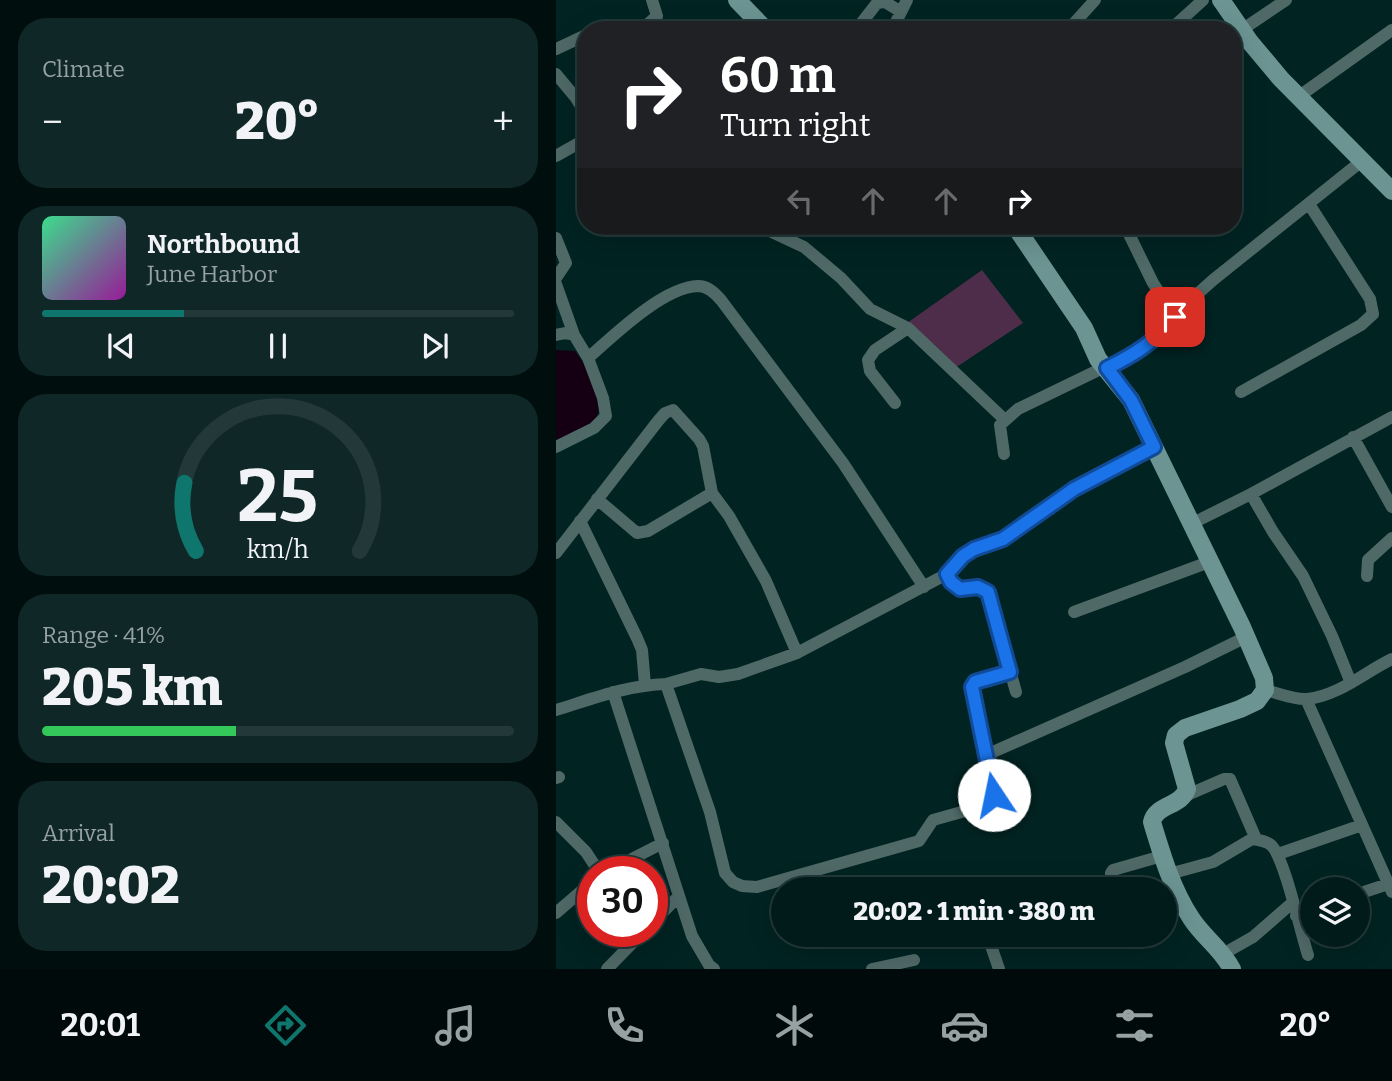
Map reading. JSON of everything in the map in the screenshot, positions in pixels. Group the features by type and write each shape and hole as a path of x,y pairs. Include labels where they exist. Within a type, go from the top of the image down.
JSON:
{"street":[{"path":"651,21 657,16 652,0"},
{"path":"737,0 757,21"},
{"path":"1076,21 1095,0"},
{"path":"1180,21 1203,0"},
{"path":"1221,0 1237,21"},
{"path":"1286,0 1243,29 1250,42 1298,97 1391,191"},
{"path":"863,21 877,3 904,6"},
{"path":"1298,97 1391,30"},
{"path":"558,44 577,37"},
{"path":"556,74 577,100"},
{"path":"556,156 577,144"},
{"path":"1004,454 1000,425 1004,419 1018,409 1144,348 1213,281 1363,160"},
{"path":"1241,392 1361,325 1373,314 1370,299 1309,204"},
{"path":"786,235 823,261 870,309 908,328 1004,419"},
{"path":"1021,235 1084,328 1098,359 1131,400 1264,678 1265,690 1257,701 1185,728 1176,735 1174,743 1186,782 1185,796"},
{"path":"1129,235 1153,283 1175,317"},
{"path":"556,238 566,263 556,276"},
{"path":"556,284 574,335 588,358 603,398 606,416 594,428 556,447"},
{"path":"588,358 644,310 687,288 698,286 712,290 843,463 924,587"},
{"path":"895,403 870,371 868,360 875,350 908,328"},
{"path":"556,335 574,335"},
{"path":"556,553 669,410 676,412 703,446 712,494 735,526 766,581 797,653"},
{"path":"1191,524 1391,417"},
{"path":"1353,437 1391,506"},
{"path":"556,710 645,685 666,684 701,674 719,677 738,674 797,653 947,574 963,556 974,549 1003,539 1074,489 1154,447"},
{"path":"597,499 637,533 648,531 712,494"},
{"path":"1251,494 1303,576 1351,682"},
{"path":"580,521 642,650 645,685"},
{"path":"1367,576 1368,560 1391,538"},
{"path":"1074,612 1209,562"},
{"path":"947,574 951,582 960,589 978,587 988,592 1016,692"},
{"path":"987,761 999,748 1185,667 1246,637"},
{"path":"1265,690 1306,699 1321,696 1391,659"},
{"path":"666,684 710,812 725,873 733,882 742,886 757,887 919,841 933,820 983,806 992,800 994,795 972,687 975,682 1010,672"},
{"path":"613,692 692,936 709,968"},
{"path":"1306,699 1390,888 1370,892"},
{"path":"1256,839 1230,779 1224,779 1185,796 1158,811 1152,822 1169,874 1191,918 1227,961 1253,937 1294,909 1300,909"},
{"path":"556,822 589,856"},
{"path":"1278,854 1362,825"},
{"path":"1169,874 1213,862 1247,841 1256,839 1268,843 1278,854 1307,956"},
{"path":"637,856 663,843"},
{"path":"1111,877 1113,870 1163,856"},
{"path":"556,913 577,895"},
{"path":"668,907 679,896"},
{"path":"607,969 628,947"},
{"path":"991,947 999,969"},
{"path":"872,969 914,960"}],"shaded area":[{"path":"982,270 1023,323 952,370 907,323"},
{"path":"556,350 575,351 596,387 599,407 597,417 591,425 556,442"}],"route":[{"path":"994,795 972,687 975,682 1010,672 988,592 978,587 967,590 955,587 947,574 963,556 974,549 1003,539 1074,489 1154,447 1131,400 1107,368 1144,348 1157,338 1175,317"}]}
